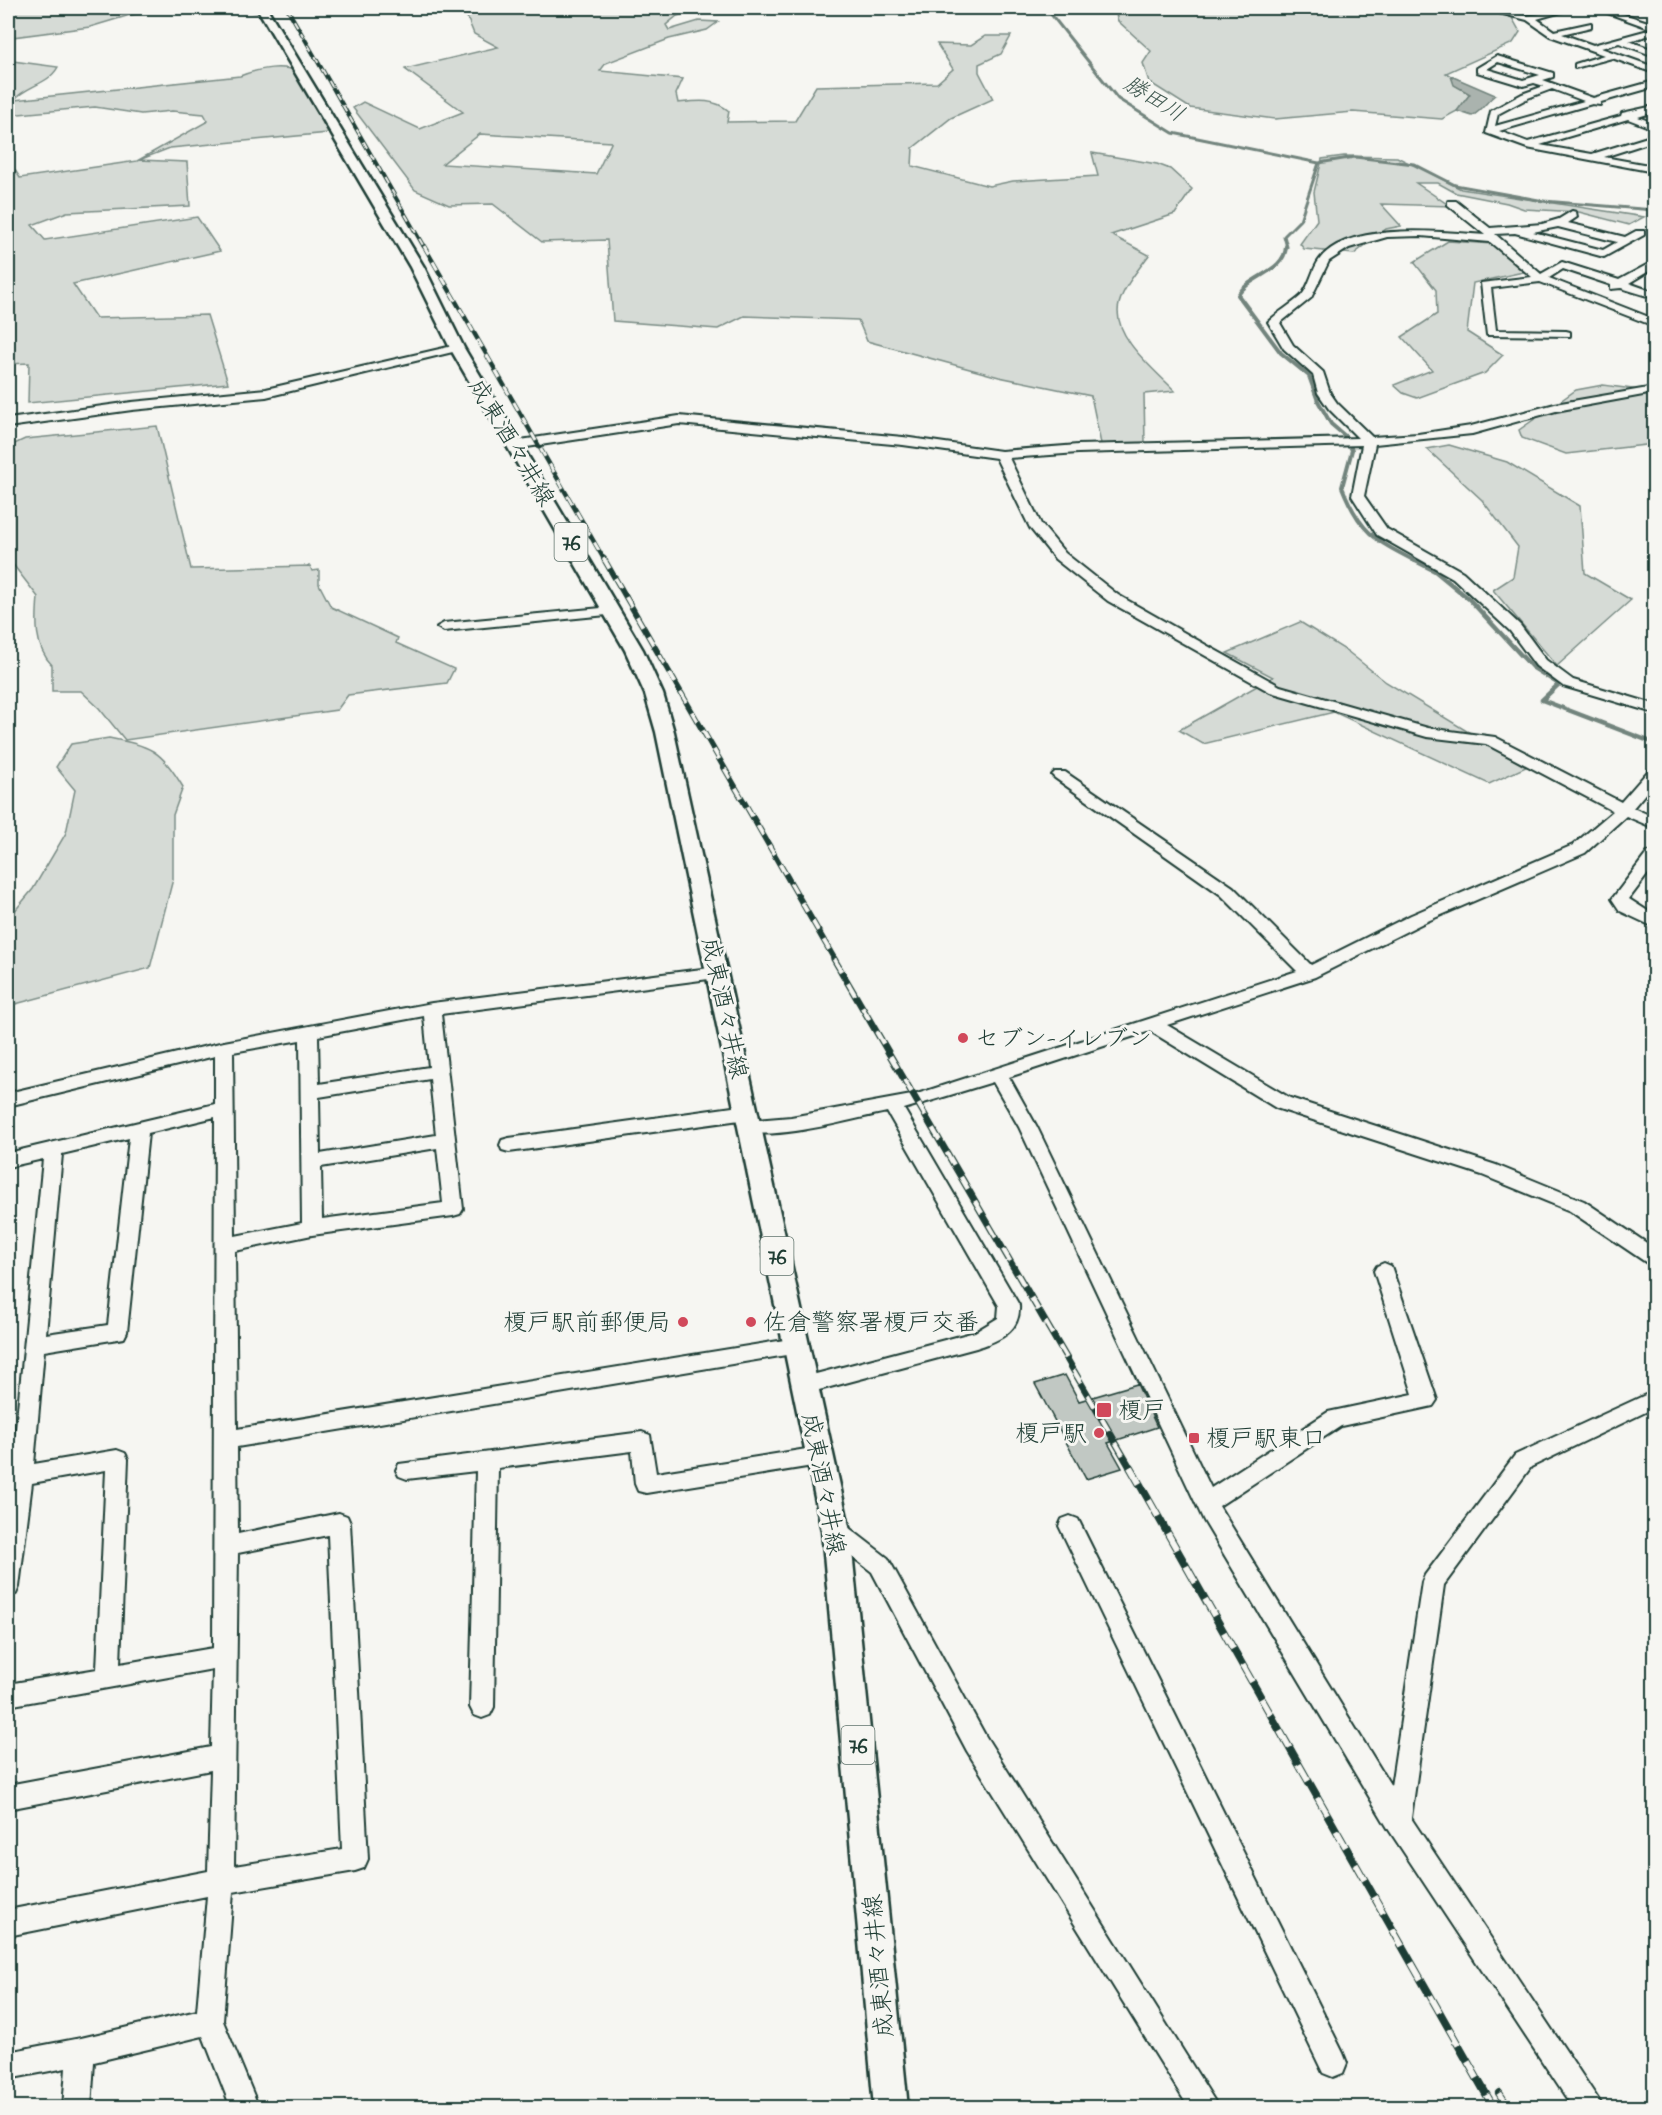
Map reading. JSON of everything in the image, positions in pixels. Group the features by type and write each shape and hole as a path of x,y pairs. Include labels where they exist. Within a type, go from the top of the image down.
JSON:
{"main road":[{"name":"成東酒々井線","path":"257,8 417,267 457,348 612,611 634,650 654,694 665,732 718,973 836,1531 891,2108"}],"street":[{"path":"1483,8 1530,18 1553,34 1650,65 1654,70"},
{"path":"1530,18 1571,8"},
{"path":"1598,8 1654,29"},
{"path":"1553,34 1588,25"},
{"path":"1592,48 1644,34 1654,29"},
{"path":"1644,34 1654,37"},
{"path":"1619,40 1654,53"},
{"path":"1578,66 1613,55"},
{"path":"1534,80 1550,75 1497,59 1480,70 1523,83 1534,80 1553,86 1654,126"},
{"path":"1624,73 1650,65"},
{"path":"1489,131 1654,84"},
{"path":"1489,131 1494,113 1525,96 1553,86"},
{"path":"1527,145 1654,109"},
{"path":"1489,131 1527,145 1654,169"},
{"path":"1592,157 1654,138"},
{"path":"1638,143 1654,148"},
{"path":"1452,203 1541,279 1654,323"},
{"path":"1560,224 1572,217 1572,214"},
{"path":"1369,441 1333,406 1324,393 1319,374 1288,347 1274,322 1307,296 1325,259 1345,246 1386,234 1491,235 1560,224 1626,241"},
{"path":"1515,230 1604,254 1640,232"},
{"path":"1566,334 1544,340 1491,333 1485,285 1541,279 1562,266 1654,295"},
{"path":"1592,299 1653,266"},
{"path":"8,423 121,407 266,393 457,348"},
{"path":"514,445 679,420 903,441 1002,455 1078,449 1369,441 1418,438 1472,430 1556,408 1654,390"},
{"path":"1369,441 1358,496 1382,532 1458,575 1515,628 1541,663 1568,683 1654,709"},
{"path":"1002,455 1035,525 1060,556 1123,604 1275,689 1427,732 1490,740 1624,810 1654,823"},
{"path":"444,627 612,611"},
{"path":"508,1145 749,1119 791,1124 892,1105 999,1076 1309,973 1417,919 1579,849 1624,810 1654,773"},
{"path":"1060,775 1227,891 1309,973"},
{"path":"1654,856 1620,899 1626,907 1654,922"},
{"path":"8,1099 224,1047 432,1009 718,973"},
{"path":"225,1246 312,1228 453,1209 432,1009"},
{"path":"1153,1025 1283,1103 1489,1170 1577,1206 1654,1258"},
{"path":"309,1032 312,1228"},
{"path":"224,1047 227,1546 220,1881 210,2021 245,2108"},
{"path":"310,1092 437,1072"},
{"path":"999,1076 1028,1127 1206,1503 1398,1821 1590,2108"},
{"path":"804,1385 976,1340 1002,1329 1008,1321 1009,1305 892,1105"},
{"path":"8,1160 225,1108"},
{"path":"33,1344 117,1332 139,1128"},
{"path":"311,1162 445,1140"},
{"path":"8,1587 15,1476 33,1344 53,1149"},
{"path":"1206,1503 1336,1418 1426,1400 1384,1271"},
{"path":"226,1440 796,1346"},
{"path":"1398,1821 1433,1582 1522,1461 1654,1399"},
{"path":"407,1470 642,1441 646,1484 819,1456"},
{"path":"15,1476 117,1459 108,1677"},
{"path":"482,1707 487,1460"},
{"path":"8,1923 220,1881 355,1859 339,1523 227,1546"},
{"path":"1070,1526 1333,2063"},
{"path":"836,1531 880,1565 976,1743 1205,2108"},
{"path":"8,1695 223,1658"},
{"path":"8,1797 222,1756"},
{"path":"8,2066 81,2052 210,2021"},
{"path":"77,2108 81,2052"}],"shaded area":[{"path":"8,8 184,8 130,15 90,27 13,37 13,61 58,67 49,78 14,100 240,76 272,68 303,73 308,94 328,133 170,148 139,160 187,162 190,206 67,212 32,225 45,240 197,217 220,251 73,284 96,318 207,315 228,383 28,403 29,363 8,364 8,159 20,178 137,161 208,121 204,114 172,111 141,114 95,107 8,115"},
{"path":"493,8 706,8 677,16 666,25 669,30 699,21 718,22 707,30 669,39 606,63 600,71 683,79 676,94 678,103 705,101 717,104 729,111 727,122 795,121 816,86 937,83 953,69 937,44 971,45 985,36 1011,36 1001,54 979,64 979,72 993,99 951,118 913,148 912,166 989,186 1013,181 1098,176 1092,153 1157,164 1170,169 1192,189 1175,214 1111,235 1149,255 1124,291 1119,304 1118,316 1136,352 1175,391 1144,394 1145,443 1101,444 1091,396 999,377 867,341 858,320 744,316 718,329 613,321 607,240 542,242 493,204 449,205 415,190 353,108 363,102 420,129 463,112 405,69 498,47 474,34 465,12","holes":["480,134 611,142 596,174 442,164"]},
{"path":"1114,8 1475,8 1511,16 1520,32 1513,43 1446,73 1451,76 1455,85 1470,94 1457,111 1442,119 1353,112 1275,119 1190,108 1149,82 1143,63 1151,51 1118,21"},
{"path":"1451,76 1495,95 1472,116 1457,111 1470,94 1454,85"},
{"path":"1344,156 1397,157 1461,189 1644,217 1629,225 1579,212 1524,209 1507,203 1456,193 1438,183 1416,183 1450,206 1381,204 1401,226 1386,229 1354,254 1304,249 1300,244 1317,220 1314,192 1322,159"},
{"path":"1448,241 1493,244 1523,272 1473,283 1467,332 1503,355 1485,373 1417,398 1403,393 1394,385 1432,370 1402,337 1437,314 1436,290 1414,262"},
{"path":"1603,385 1654,392 1654,444 1566,454 1522,438 1519,430 1576,390"},
{"path":"157,426 191,569 310,566 312,571 319,570 319,584 331,607 398,638 396,643 454,669 447,683 348,695 337,710 125,740 99,708 81,691 52,691 52,665 39,642 38,597 8,558 8,447 25,439"},
{"path":"1449,445 1507,462 1580,506 1585,573 1631,600 1557,666 1493,590 1513,577 1518,547 1482,500 1427,449"},
{"path":"1300,622 1347,651 1386,682 1526,767 1489,784 1334,712 1203,744 1179,730 1273,677 1227,653"},
{"path":"109,738 153,751 168,764 183,787 173,815 173,879 150,968 8,1006 8,919 33,889 66,833 75,790 56,767 71,744"}],"building":[{"name":"榎戸駅","path":"1065,1375 1079,1401 1137,1384 1157,1427 1108,1443 1122,1468 1086,1479 1035,1384"}],"waterway":[{"name":"勝田川","path":"1046,8 1118,99 1173,133 1319,163"},
{"path":"1319,163 1355,157 1414,164 1455,185 1544,201 1654,210"},
{"path":"1287,247 1284,236 1300,220 1319,163"},
{"path":"1286,246 1280,262 1243,288 1238,295 1281,353 1309,376 1318,401 1331,424 1345,436 1352,450 1342,487 1355,515 1362,525 1379,540 1415,561"},
{"path":"1412,559 1435,571 1469,599 1532,667 1559,684 1542,700 1654,743"}],"railway":[{"path":"287,8 424,247"},
{"path":"424,246 605,561"},
{"path":"604,559 835,960"},
{"path":"834,959 1131,1469"},
{"path":"1130,1467 1494,2108"},
{"path":"1499,2093 1509,2108"}],"place":[{"name":"セブン-イレブン","path":"963,1038"},
{"name":"榎戸駅前郵便局","path":"683,1322"},
{"name":"佐倉警察署榎戸交番","path":"751,1322"},
{"name":"榎戸","path":"1104,1410"},
{"name":"榎戸駅","path":"1099,1433"},
{"name":"榎戸駅東口","path":"1194,1438"}]}
